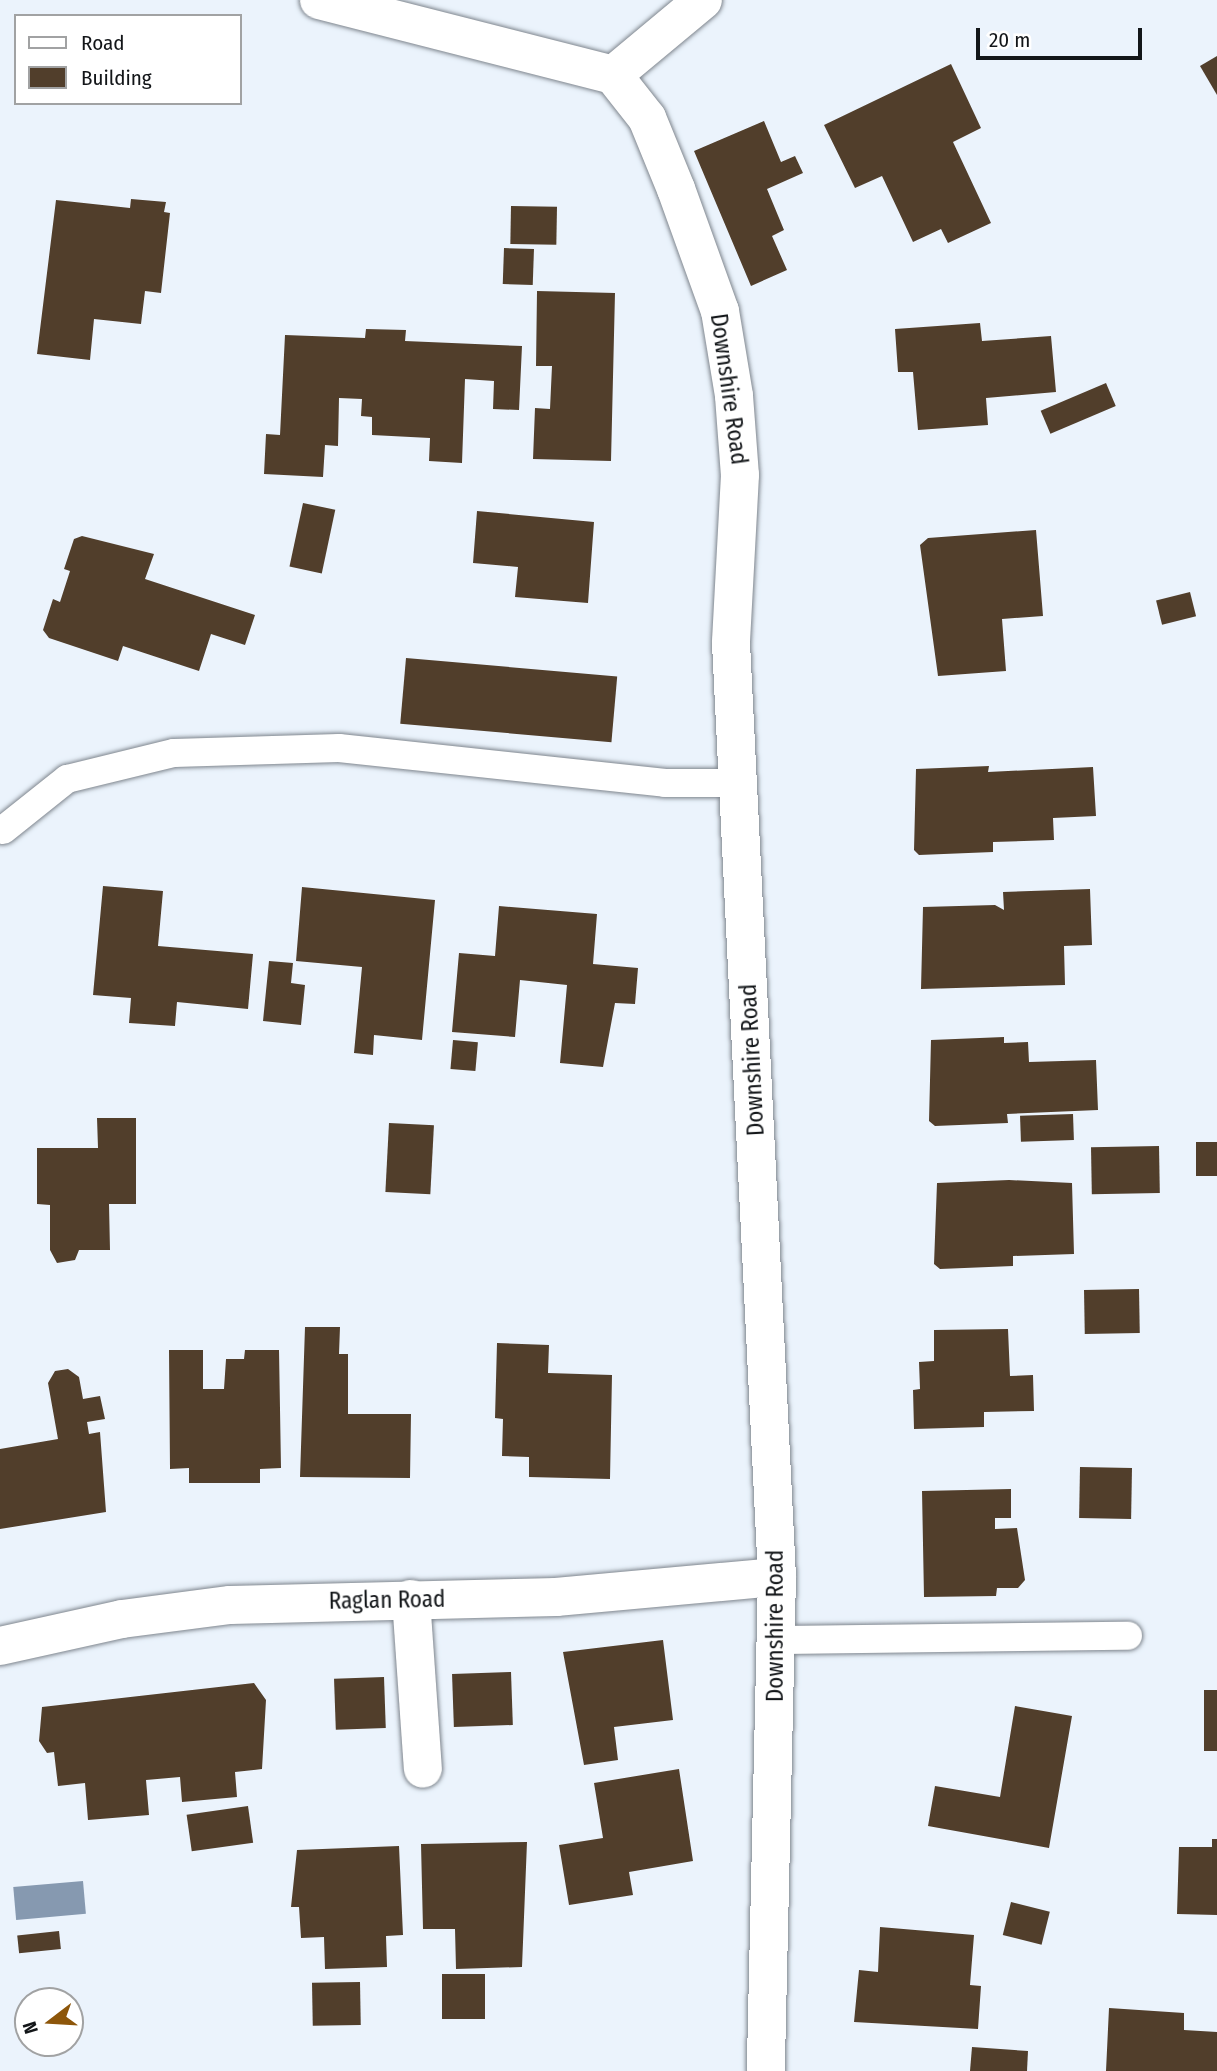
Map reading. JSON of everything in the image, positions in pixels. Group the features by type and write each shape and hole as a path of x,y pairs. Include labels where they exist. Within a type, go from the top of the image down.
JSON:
{"street":[{"path":"319,0 613,75 703,0"},
{"name":"Downshire Road","path":"613,75 647,118 720,312 740,475 731,643 777,1577 766,2071"},
{"name":"Raglan Road","path":"0,1646 122,1619 230,1605 556,1597 777,1577"},
{"path":"411,1599 423,1769"}],"lane":[{"path":"3,830 67,779 187,752 338,748 665,783 739,783"},
{"path":"777,1640 1128,1636"}],"water":[{"path":"83,1881 86,1914 16,1920 13,1887"}],"building":[{"path":"1217,56 1217,95 1200,66"},
{"path":"951,64 981,128 953,142 991,223 948,243 941,229 913,242 882,176 855,188 824,125"},
{"path":"764,121 781,162 795,156 803,173 767,189 784,230 772,236 787,270 751,286 694,151"},
{"path":"131,199 166,202 164,212 170,213 161,293 145,291 141,324 94,319 90,360 37,354 56,200 130,208"},
{"path":"511,206 557,207 556,245 510,244"},
{"path":"504,248 534,249 533,285 503,284"},
{"path":"537,291 615,293 611,461 533,459 535,408 550,409 552,366 536,366"},
{"path":"980,323 982,341 1051,336 1056,392 986,398 988,425 918,430 913,372 898,372 895,329"},
{"path":"366,329 406,330 405,341 522,346 519,410 493,409 494,381 465,379 462,463 429,461 430,438 372,435 372,417 361,416 362,399 339,398 338,446 325,445 323,477 264,474 266,434 280,435 285,335 365,338"},
{"path":"1106,383 1116,406 1050,434 1041,411"},
{"path":"303,503 335,510 322,573 289,567"},
{"path":"477,511 594,522 588,603 515,597 518,567 473,563"},
{"path":"1036,530 1043,616 1002,619 1006,671 938,676 920,545 928,538"},
{"path":"82,536 154,554 145,579 255,615 245,645 211,634 199,671 123,646 118,661 49,638 43,630 53,599 60,602 70,571 64,569 74,539"},
{"path":"1190,592 1196,616 1162,625 1156,600"},
{"path":"406,658 617,676 611,742 400,724"},
{"path":"989,766 988,772 1093,767 1096,816 1053,818 1054,840 993,842 993,852 919,855 914,850 916,769"},
{"path":"103,886 163,891 158,946 253,954 248,1009 177,1002 175,1026 129,1023 131,998 93,995"},
{"path":"302,887 435,900 422,1040 374,1035 373,1055 354,1053 362,967 296,961"},
{"path":"1090,889 1092,945 1064,946 1065,985 921,989 923,907 995,905 1004,910 1003,892"},
{"path":"499,906 597,914 593,964 638,968 635,1004 615,1003 603,1067 560,1063 567,985 520,980 515,1037 452,1032 459,953 495,956"},
{"path":"269,961 293,963 291,983 305,985 301,1025 263,1021"},
{"path":"1004,1037 1004,1043 1028,1042 1029,1062 1096,1060 1098,1110 1007,1114 1008,1123 935,1126 929,1121 931,1040"},
{"path":"453,1040 478,1042 475,1071 450,1069"},
{"path":"1073,1114 1074,1140 1021,1142 1020,1116"},
{"path":"97,1118 136,1118 136,1204 109,1204 110,1250 79,1250 75,1260 57,1263 50,1250 50,1205 37,1204 37,1148 98,1148"},
{"path":"389,1123 434,1125 430,1194 385,1192"},
{"path":"1196,1142 1217,1142 1217,1176 1196,1176"},
{"path":"1159,1146 1160,1193 1092,1194 1091,1147"},
{"path":"1009,1180 1072,1183 1074,1254 1013,1256 1013,1266 940,1269 934,1264 937,1183"},
{"path":"1139,1289 1140,1333 1085,1334 1084,1290"},
{"path":"305,1327 340,1327 339,1354 348,1354 348,1414 411,1414 410,1478 300,1477"},
{"path":"1008,1329 1010,1376 1033,1375 1034,1411 984,1412 984,1427 914,1429 913,1390 920,1389 919,1362 934,1361 934,1330"},
{"path":"497,1343 549,1345 548,1373 612,1375 610,1479 529,1477 529,1457 502,1456 503,1419 495,1418"},
{"path":"169,1350 203,1350 203,1389 224,1389 226,1359 244,1359 245,1350 279,1350 281,1468 260,1469 260,1483 189,1483 189,1468 170,1469"},
{"path":"68,1369 79,1377 83,1399 100,1396 105,1419 87,1422 89,1434 100,1432 106,1512 0,1529 0,1449 58,1439 48,1383 55,1371"},
{"path":"1080,1467 1132,1468 1131,1519 1079,1518"},
{"path":"1011,1489 1011,1518 995,1518 995,1529 1017,1528 1025,1580 1018,1588 997,1588 996,1596 924,1597 922,1491"},
{"path":"663,1640 673,1720 614,1727 618,1760 584,1765 563,1652"},
{"path":"511,1672 513,1725 454,1727 452,1674"},
{"path":"384,1677 386,1728 336,1730 334,1679"},
{"path":"254,1683 266,1700 262,1769 235,1772 237,1797 182,1802 180,1777 146,1780 149,1815 88,1820 85,1783 58,1786 54,1752 47,1753 39,1741 42,1707"},
{"path":"1204,1690 1217,1690 1217,1751 1204,1751"},
{"path":"1015,1706 1072,1716 1049,1848 928,1826 935,1786 1000,1797"},
{"path":"679,1769 693,1861 629,1872 633,1895 569,1905 559,1845 603,1838 594,1783"},
{"path":"248,1806 253,1843 192,1851 187,1815"},
{"path":"1212,1839 1217,1839 1217,1915 1177,1914 1179,1847 1212,1847"},
{"path":"527,1842 522,1967 456,1969 455,1929 423,1929 421,1844"},
{"path":"399,1846 403,1935 386,1936 387,1967 325,1969 324,1937 301,1938 299,1907 291,1907 297,1850"},
{"path":"1011,1902 1050,1912 1042,1945 1003,1935"},
{"path":"880,1927 974,1935 970,1985 981,1986 978,2029 854,2022 859,1970 878,1972"},
{"path":"59,1931 61,1949 19,1953 17,1935"},
{"path":"442,1974 485,1974 485,2019 442,2019"},
{"path":"360,1982 361,2025 313,2026 312,1983"},
{"path":"1109,2008 1184,2013 1184,2030 1217,2032 1217,2071 1106,2071"},
{"path":"972,2047 1028,2051 1027,2071 970,2071"}]}
